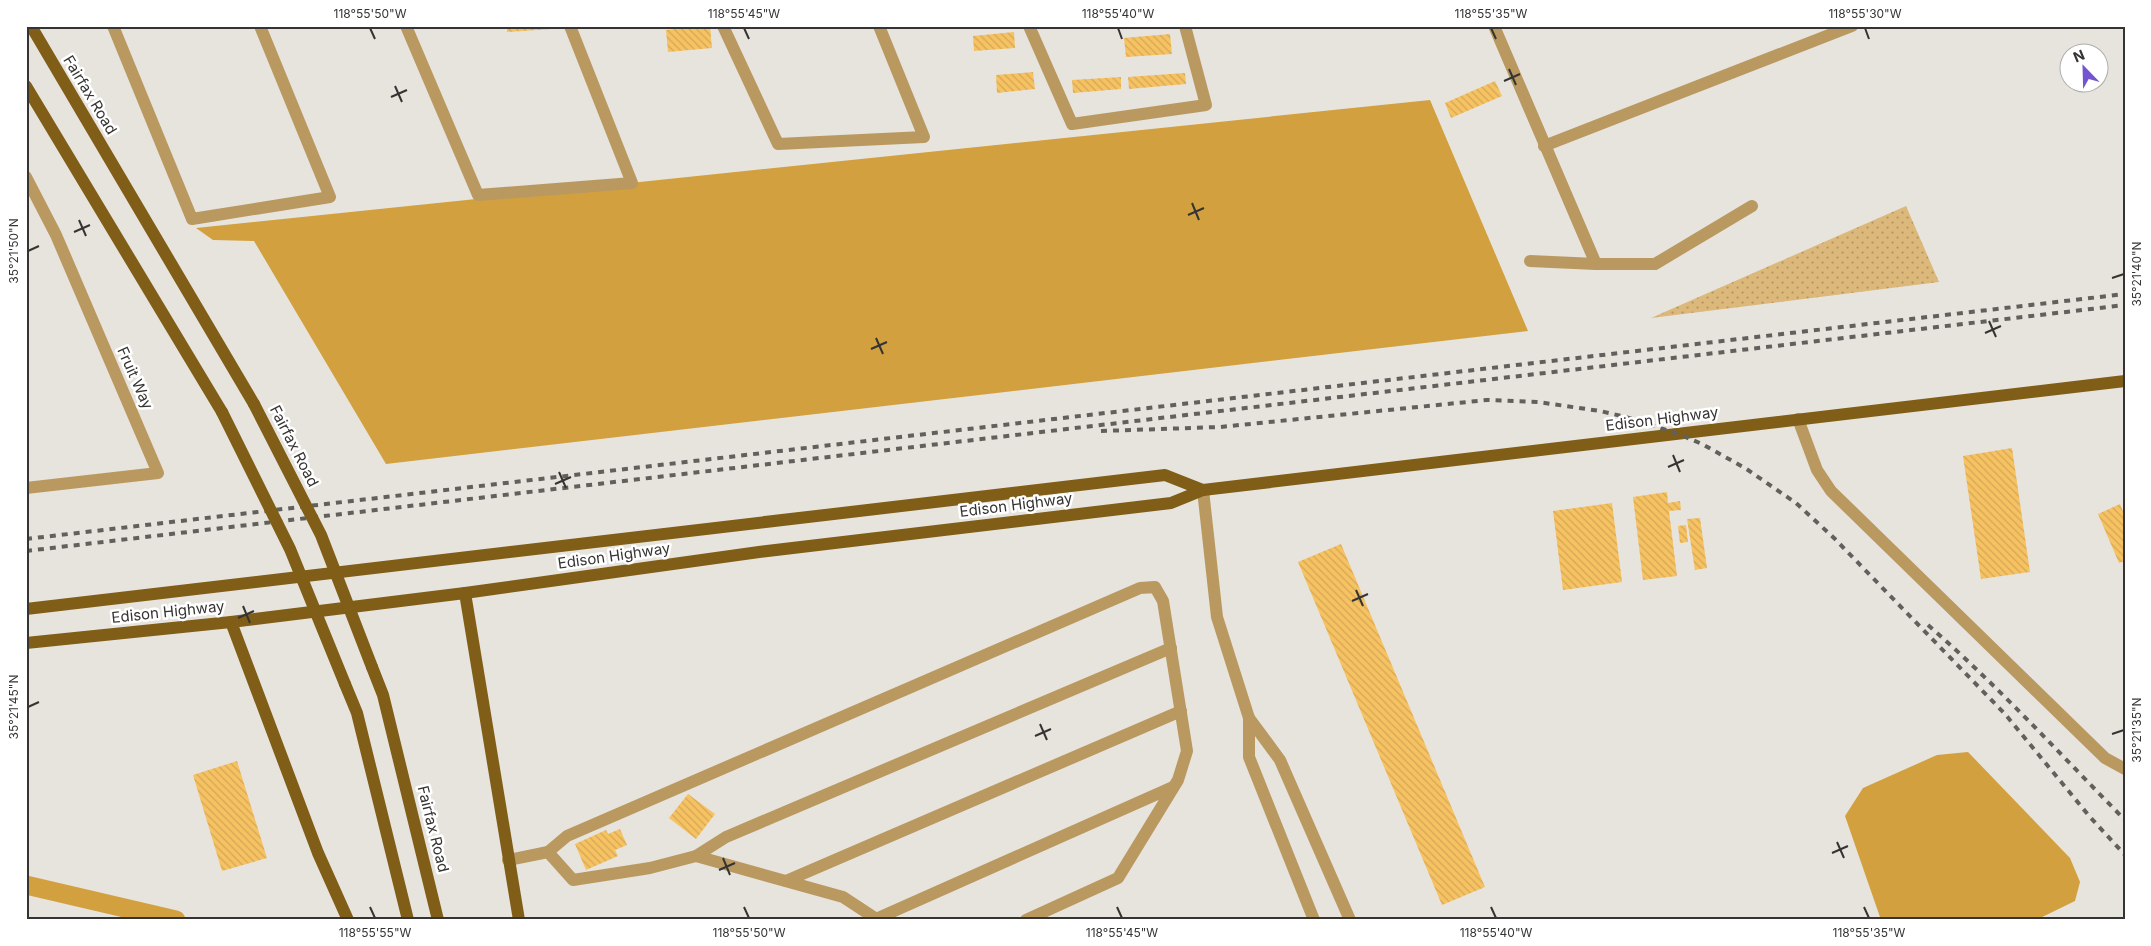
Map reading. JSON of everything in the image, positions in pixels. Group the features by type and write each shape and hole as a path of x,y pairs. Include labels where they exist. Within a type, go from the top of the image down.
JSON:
{"main road":[{"name":"Fairfax Road","path":"31,26 254,404 321,535 383,695 438,920"},
{"path":"26,86 222,412 290,549 357,713 408,920"},
{"name":"Edison Highway","path":"26,643 231,622 465,593 759,552 1171,504 1204,490 2125,381"},
{"name":"Edison Highway","path":"26,609 1165,475 1204,490"},
{"path":"465,593 519,920"},
{"path":"231,622 318,853 348,920"}],"street":[{"path":"114,26 192,218 330,197 260,26"},
{"path":"406,26 478,195 632,182 570,26"},
{"path":"724,26 778,144 924,138 879,26"},
{"path":"1029,26 1072,124 1206,105 1187,27"},
{"path":"1494,26 1596,264"},
{"path":"1544,146 1852,26"},
{"name":"Fruit Way","path":"26,177 56,236 158,472 26,488"},
{"path":"1530,261 1655,264 1752,206"},
{"path":"1798,419 1817,470 1831,491 2105,758 2125,769"},
{"path":"1204,490 1217,616 1249,718 1249,757 1314,920"},
{"path":"508,860 548,852 567,836 1140,588 1154,587 1163,601 1187,751 1174,787 1118,878 1026,920"},
{"path":"548,852 572,880 650,868 696,856 726,836 1171,648"},
{"path":"786,881 1181,711"},
{"path":"1249,718 1280,760 1350,920"},
{"path":"696,856 843,897 877,919 1174,787"}],"shaded area":[{"path":"1430,100 1528,331 386,464 254,241 213,240 196,228"},
{"path":"1906,206 1939,282 1651,318"},
{"path":"1968,752 2070,858 2080,882 2075,901 2036,920 1881,920 1845,816 1863,788 1937,755"}],"building":[{"path":"507,26 552,26 552,29 507,32"},
{"path":"710,26 712,48 668,52 666,30"},
{"path":"1014,32 1015,48 974,51 973,36"},
{"path":"1170,34 1172,54 1126,57 1124,38"},
{"path":"1033,72 1035,89 997,93 996,75"},
{"path":"1185,73 1186,84 1129,89 1128,77"},
{"path":"1121,77 1121,89 1073,93 1072,80"},
{"path":"1495,81 1502,96 1451,118 1445,103"},
{"path":"2012,448 2030,572 1981,579 1963,456"},
{"path":"1667,492 1668,503 1680,501 1681,510 1669,511 1677,576 1643,580 1633,497"},
{"path":"1612,503 1622,582 1563,590 1553,511"},
{"path":"2120,504 2125,516 2125,561 2119,563 2098,514"},
{"path":"1700,518 1707,568 1695,570 1687,519"},
{"path":"1686,525 1688,542 1680,543 1678,526"},
{"path":"1341,544 1485,887 1442,905 1298,562"},
{"path":"237,761 267,858 222,871 193,775"},
{"path":"688,794 715,814 696,839 669,818"},
{"path":"620,829 627,845 615,850 618,856 586,870 575,844 606,830 608,834"}],"waterway":[{"path":"26,885 176,920"}],"railway":[{"path":"26,539 2125,294"},
{"path":"26,551 2125,305"},
{"path":"1101,431 1220,427 1487,400 1538,402 1600,411 1676,433 1702,444 1745,468 1796,503 1834,538 2005,714 2090,817 2125,855"},
{"path":"1928,625 2004,696 2125,820"}]}
